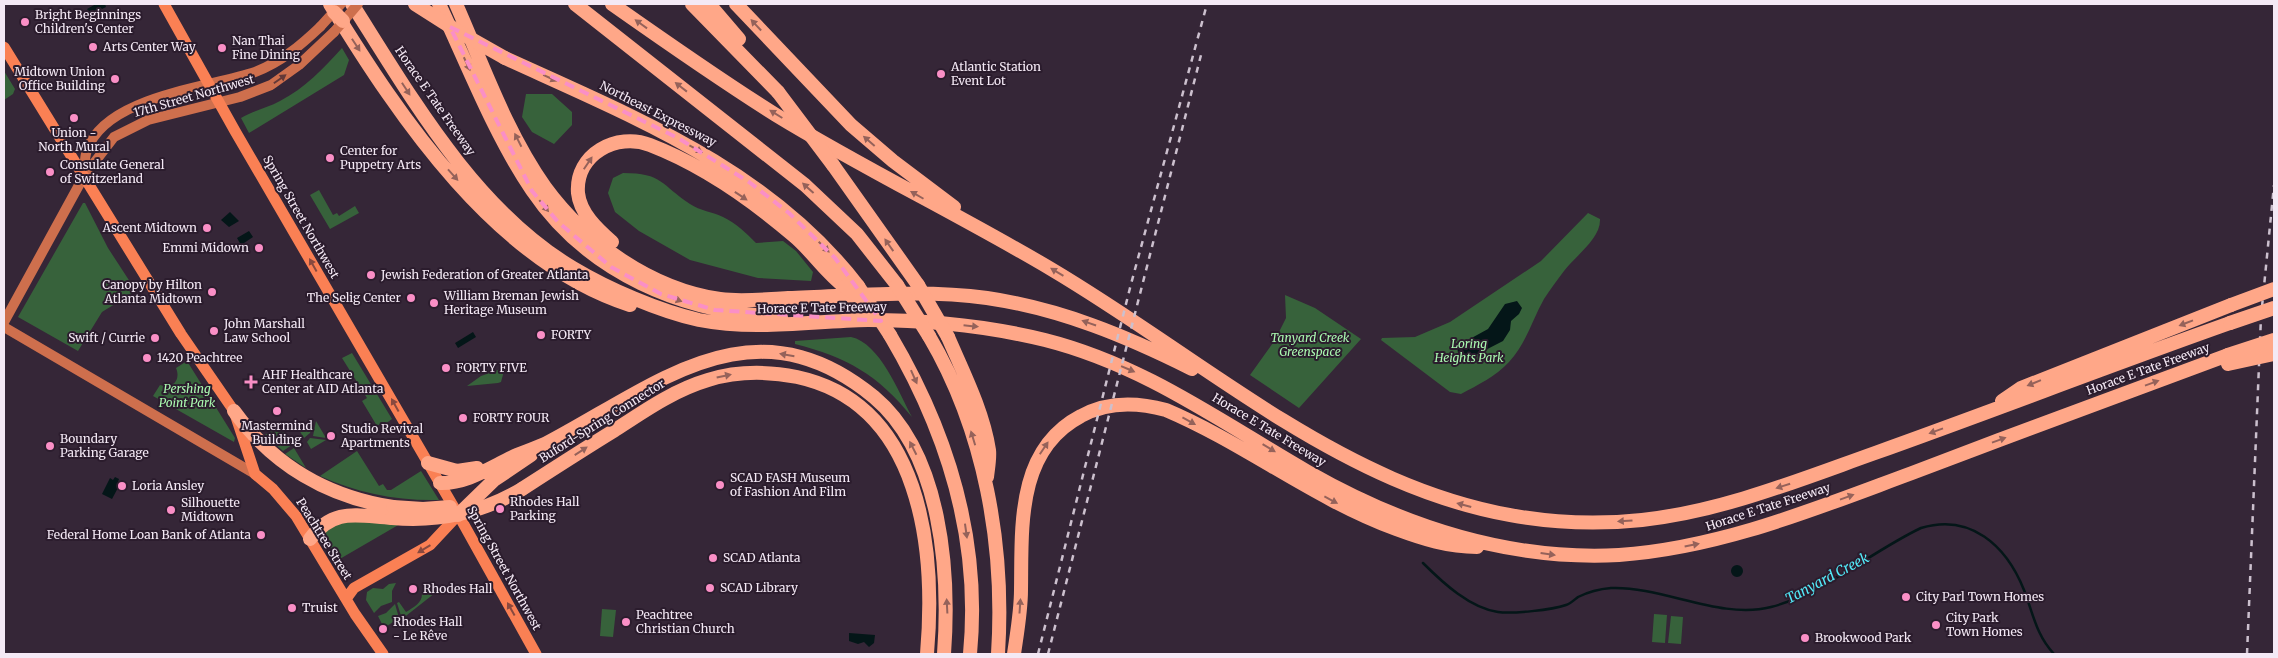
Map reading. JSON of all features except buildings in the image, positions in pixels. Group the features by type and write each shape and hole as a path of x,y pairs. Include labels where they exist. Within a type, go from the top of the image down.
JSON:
{"highway":[{"name":"Horace E Tate Freeway","path":"352,4 438,135 462,166 511,220 546,250 574,269 660,307 697,319 763,326 870,320 986,328 1057,343 1146,376 1203,407 1341,490 1421,525 1500,547 1557,555 1620,555 1670,549 1736,535 1831,503 2183,372 2228,360 2274,340"},
{"name":"Northeast Expressway","path":"415,4 505,58 644,121 727,167 770,197 802,225 835,258 852,287"},
{"path":"439,4 508,150 532,191 558,222 583,246 610,267 661,294 715,310 773,317 870,320"},
{"path":"456,4 517,139 546,188 574,221 590,236 639,270 690,292 729,299 800,298 886,293 957,296 1030,306 1070,316 1121,334 1244,395"},
{"name":"Northeast Expressway","path":"575,4 806,185 857,234 897,285 951,375 986,485 999,568 998,654"},
{"name":"Horace E Tate Freeway","path":"612,4 710,72 778,116 1006,243 1111,306 1244,395 1343,455 1421,491 1467,506 1515,516 1588,522 1642,520 1721,505 1809,478 2274,308"},
{"path":"692,4 778,92"},
{"path":"709,4 833,165 918,285 948,337 972,396 988,444 986,485"},
{"path":"736,4 831,105 869,141 914,178 1006,243"},
{"path":"335,9 376,76 418,133 451,174 496,220 532,252 570,278 624,303 641,308 660,307"},
{"path":"800,298 748,297 720,292 685,283 644,264 608,239 587,216 578,192 581,173 587,162 602,148 623,141 641,142 673,156 730,188 774,220 869,304 910,369 932,418 958,493 970,562 970,654"},
{"path":"1982,415 2021,388 2274,289"},
{"name":"Buford-Spring Connector","path":"543,444 652,382 702,360 729,354 759,352 788,355 812,361 836,372 867,392 898,423 913,446 924,472 932,498 946,578 947,614 944,654"},
{"path":"2228,360 2274,354"},
{"name":"Buford-Spring Connector","path":"234,412 246,429 275,456 306,478 392,513 480,502 522,489 666,398 708,380 740,373 770,373 810,380 831,389 870,416 892,442 905,465 913,486 925,543 929,588 927,654"},
{"path":"1014,654 1021,592 1023,515 1031,472 1041,452 1060,429 1073,420 1101,407 1136,404 1166,410 1314,492 1382,524 1453,547 1500,547"},
{"path":"440,483 456,482 484,473 502,462 543,444"},
{"path":"458,515 494,480 522,462 543,444"},
{"path":"428,463 457,471 502,462"},
{"path":"310,538 319,527 334,517 392,513"}],"main road":[{"name":"Spring Street Northwest","path":"164,4 218,102 440,483 536,653"},
{"name":"17th Street Northwest","path":"84,176 86,155 90,144 104,127 117,116 150,100 254,72 278,62 298,48 320,27 335,9 358,4"},
{"name":"17th Street Northwest","path":"84,176 114,137 133,126 270,85 299,65 330,36 335,9"},
{"path":"4,47 181,334 234,412 256,474"},
{"path":"4,322 84,176"},
{"path":"4,327 256,474"},
{"name":"Peachtree Street","path":"256,474 285,502 310,538 346,599 383,654"},
{"path":"346,599 354,588 430,546 458,515"}],"highlighted area":[{"path":"450,27 678,138 749,182 789,213 835,258 881,321 715,310 661,294 611,267 558,222 532,191"}],"green space":[{"path":"342,48 349,60 344,75 249,133 241,118 275,103 298,90 321,71"},
{"path":"4,71 15,89 13,94 4,100"},
{"path":"526,94 552,94 572,112 572,125 554,144 532,132 522,117"},
{"path":"623,173 646,175 661,181 694,206 732,222 756,243 783,241 796,251 813,272 811,281 758,278 690,260 639,231 615,212 608,193 613,178"},
{"path":"319,190 333,215 337,213 339,216 355,206 359,213 330,229 310,195"},
{"path":"83,203 85,203 108,248 136,291 102,312 78,351 18,317"},
{"name":"Loring Heights Park","path":"1588,213 1600,219 1599,226 1592,240 1564,271 1544,299 1515,355 1504,367 1486,380 1461,394 1450,392 1381,340 1382,338 1415,337 1450,322 1541,261"},
{"name":"Tanyard Creek Greenspace","path":"1285,295 1315,308 1361,339 1299,408 1250,375 1275,340 1286,318"},
{"path":"851,337 861,341 880,359 888,370 912,417 887,390 860,370 830,355 795,344 795,341"},
{"path":"352,353 392,419 385,424 383,422 377,426 362,401 367,398 342,358"},
{"name":"Pershing Point Park","path":"187,361 235,438 234,442 153,396 160,385 169,386 177,380 176,368"},
{"path":"501,369 504,371 501,382 467,386 481,376"},
{"path":"314,421 310,433 304,438 299,430"},
{"path":"316,421 326,438 313,436"},
{"path":"276,428 278,431 282,429 292,445 283,451 265,435"},
{"path":"310,438 326,440 311,449 307,442"},
{"path":"294,448 306,468 285,454"},
{"path":"357,451 379,486 383,484 387,490 391,490 421,471 439,500 408,499 378,495 320,476"},
{"path":"336,520 400,524 338,560 323,535"},
{"path":"430,580 436,586 435,593 402,619 397,603 399,602 406,612 415,606 421,600 422,594 434,585"},
{"path":"396,583 392,591 392,602 381,606 374,613 366,600 367,592 373,588 383,589 389,584"},
{"path":"395,604 399,618 387,626 383,626 378,616 386,613"},
{"name":"Peachtree Christian Church","path":"602,609 616,610 613,637 600,636"},
{"path":"1654,614 1667,615 1665,643 1652,642"},
{"path":"1671,616 1683,617 1681,644 1668,643"}],"shaded area":[{"path":"96,4 105,4 106,7 102,9 100,7 95,14 93,11 90,13 87,9"},
{"path":"230,212 239,221 229,227 221,220"},
{"path":"249,231 253,237 241,245 237,238"},
{"path":"1517,301 1522,308 1519,314 1511,321 1510,330 1503,341 1464,361 1459,360 1457,346 1488,329 1505,304"},
{"path":"473,332 476,337 458,348 455,343"},
{"path":"115,477 119,479 118,482 120,484 112,499 102,494 110,478 113,480"},
{"path":"1735,565 1739,565 1743,571 1739,577 1735,577 1731,573 1731,569"},
{"path":"849,633 875,635 874,643 869,647 864,642 858,644 849,641"}],"waterway":[{"name":"Tanyard Creek","path":"1423,563 1439,579 1467,600 1488,610 1498,612 1522,612 1560,607 1586,594 1611,588 1651,592 1712,606 1752,610 1771,607 1809,592 1921,528 1955,525 1970,529 1984,536 2007,559 2024,590 2039,631 2054,654"}],"railway":[{"path":"1038,654 1131,284 1207,4"},
{"path":"1048,654 1201,55"},
{"path":"2247,654 2261,317 2274,185"}],"place":[{"name":"Bright Beginnings Children's Center","path":"25,22"},
{"name":"Arts Center Way","path":"93,47"},
{"name":"Nan Thai Fine Dining","path":"222,48"},
{"name":"Atlantic Station Event Lot","path":"941,74"},
{"name":"Midtown Union Office Building","path":"115,79"},
{"name":"Union - North Mural","path":"74,118"},
{"name":"Center for Puppetry Arts","path":"330,158"},
{"name":"Consulate General of Switzerland","path":"50,172"},
{"name":"Ascent Midtown","path":"207,228"},
{"name":"Emmi Midown","path":"259,248"},
{"name":"Jewish Federation of Greater Atlanta","path":"371,275"},
{"name":"Canopy by Hilton Atlanta Midtown","path":"212,292"},
{"name":"The Selig Center","path":"411,298"},
{"name":"William Breman Jewish Heritage Museum","path":"434,303"},
{"name":"John Marshall Law School","path":"214,331"},
{"name":"FORTY","path":"541,335"},
{"name":"Swift / Currie","path":"155,338"},
{"name":"1420 Peachtree","path":"147,358"},
{"name":"FORTY FIVE","path":"446,368"},
{"name":"AHF Healthcare Center at AID Atlanta","path":"251,382"},
{"name":"Mastermind Building","path":"277,411"},
{"name":"FORTY FOUR","path":"463,418"},
{"name":"Studio Revival Apartments","path":"331,436"},
{"name":"Boundary Parking Garage","path":"50,446"},
{"name":"SCAD FASH Museum of Fashion And Film","path":"720,485"},
{"name":"Loria Ansley","path":"122,486"},
{"name":"Rhodes Hall Parking","path":"500,509"},
{"name":"Silhouette Midtown","path":"171,510"},
{"name":"Federal Home Loan Bank of Atlanta","path":"261,535"},
{"name":"SCAD Atlanta","path":"713,558"},
{"name":"SCAD Library","path":"710,588"},
{"name":"Rhodes Hall","path":"413,589"},
{"name":"City Parl Town Homes","path":"1906,597"},
{"name":"Truist","path":"292,608"},
{"name":"Peachtree Christian Church","path":"626,622"},
{"name":"City Park Town Homes","path":"1936,625"},
{"name":"Rhodes Hall - Le Rêve","path":"383,629"},
{"name":"Brookwood Park","path":"1805,638"}]}
